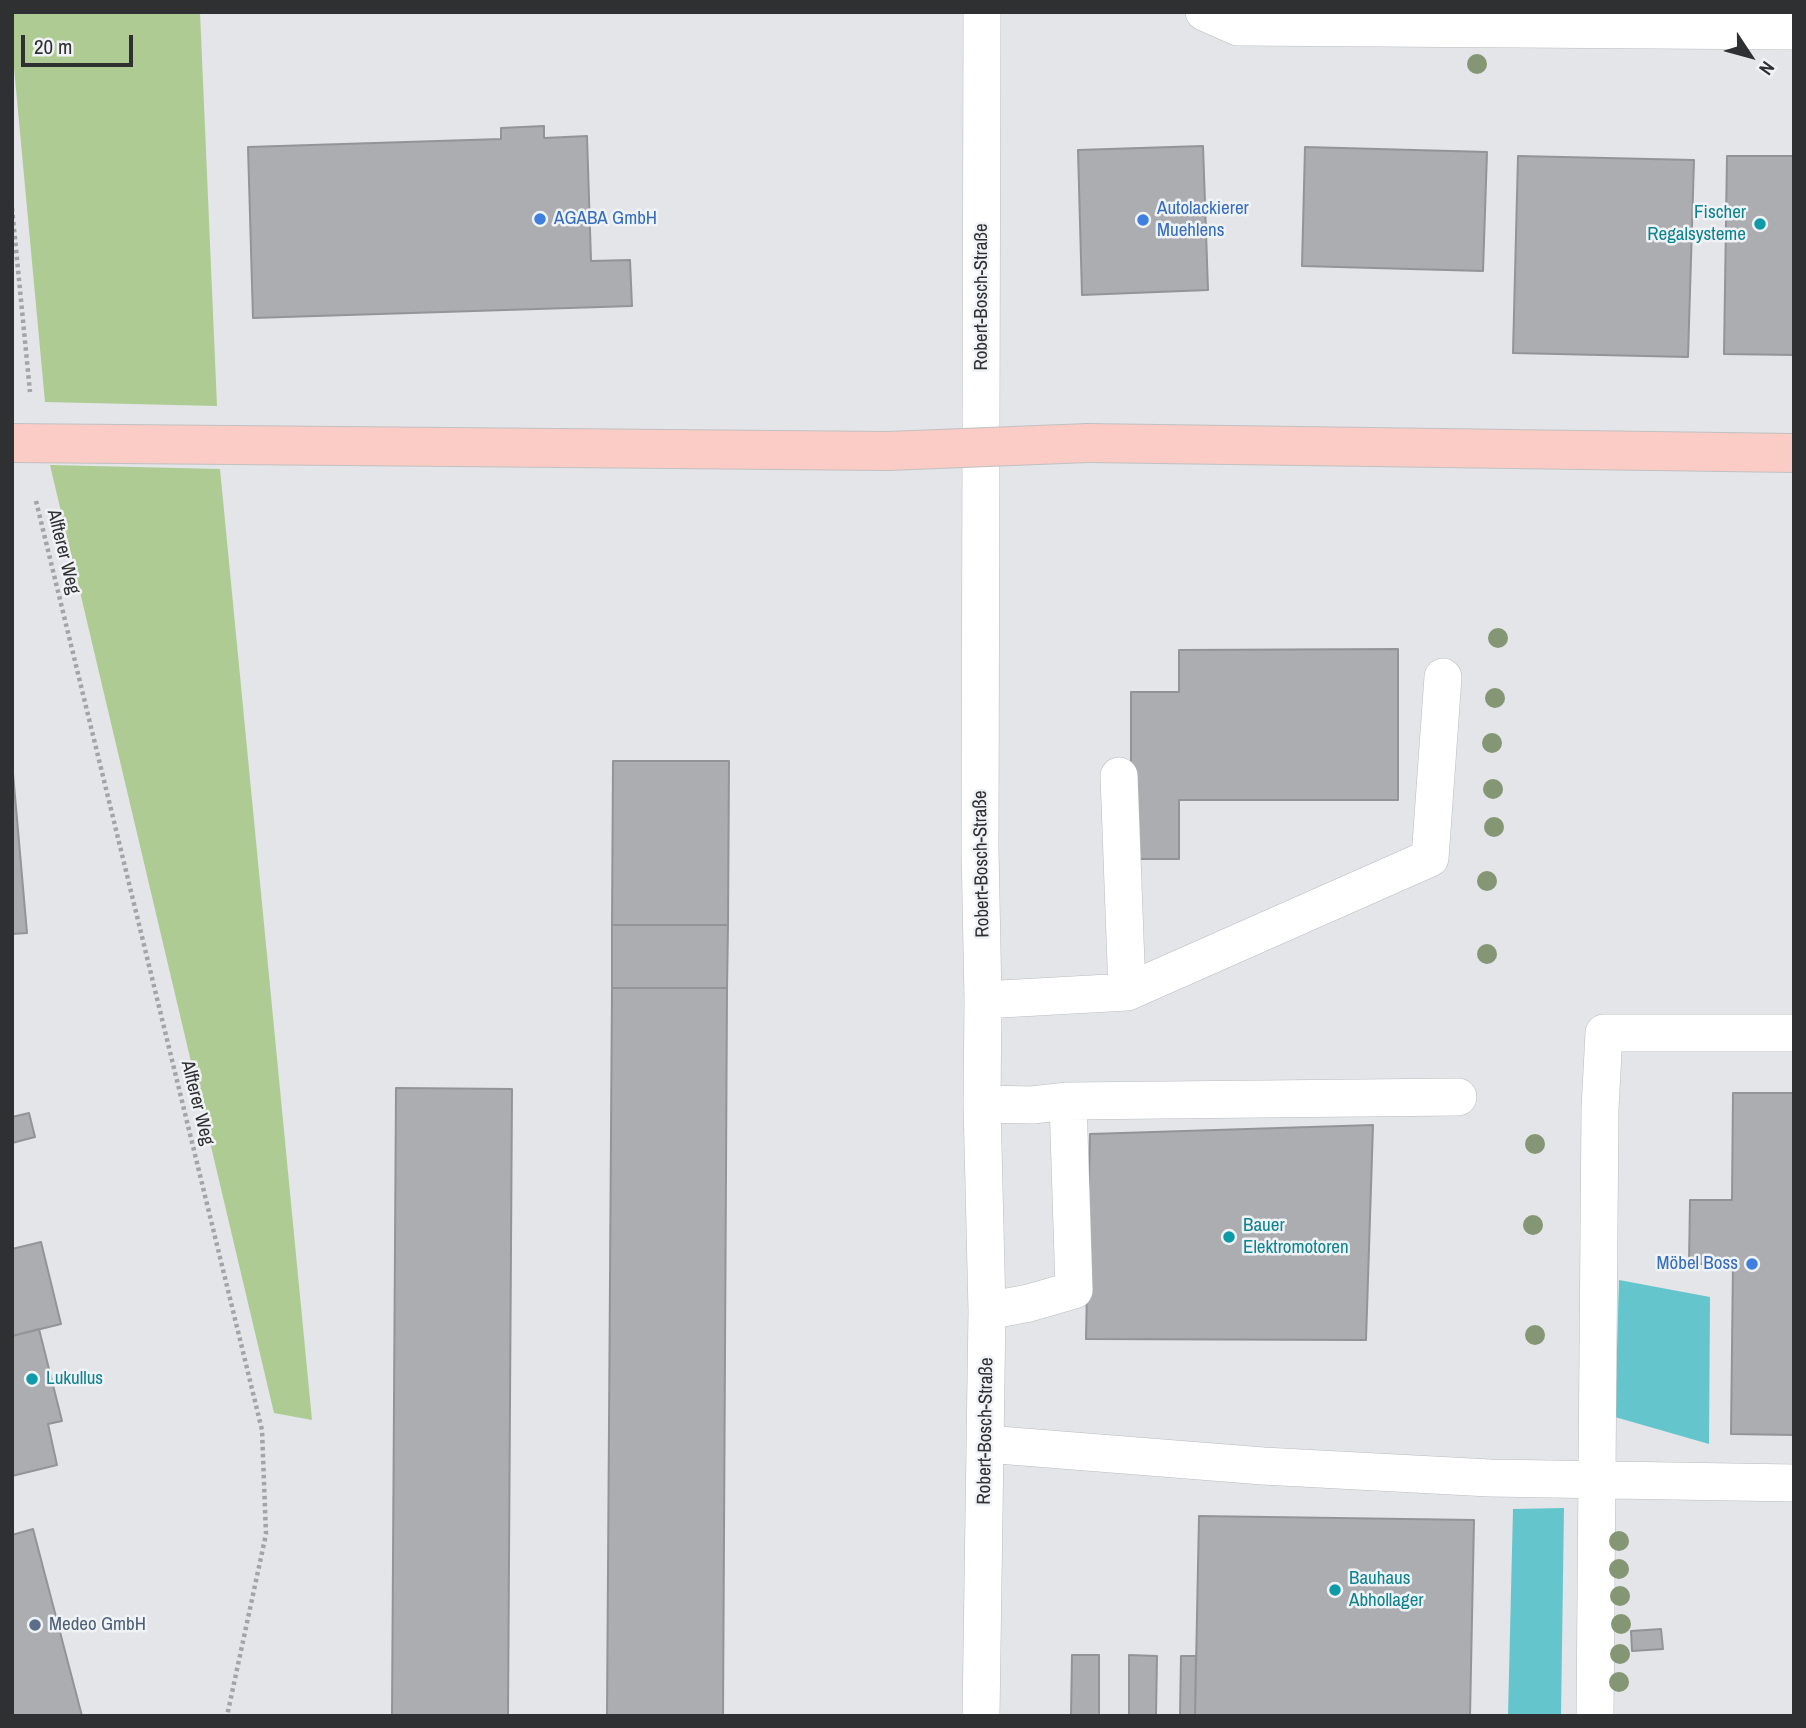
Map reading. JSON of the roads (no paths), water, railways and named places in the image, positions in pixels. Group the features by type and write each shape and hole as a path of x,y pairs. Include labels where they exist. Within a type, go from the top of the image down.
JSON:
{"main road":[{"path":"12,443 888,451 1088,443 1794,453"}],"street":[{"name":"Robert-Bosch-Straße","path":"981,1716 987,1311 982,1104 984,1000 981,848 982,12"},
{"path":"1204,12 1238,27 1794,31"},
{"path":"984,1000 1127,992 1430,858 1443,677"},
{"path":"1119,776 1127,992"},
{"path":"1595,1716 1600,1110 1604,1033 1794,1033"},
{"path":"982,1104 1458,1097"},
{"path":"987,1311 1074,1290 1068,1101"},
{"path":"986,1444 1263,1466 1490,1478 1794,1483"}],"water":[{"path":"1619,1280 1710,1297 1709,1444 1615,1417"},
{"path":"1564,1508 1561,1716 1508,1716 1513,1509"}],"place":[{"name":"AGABA GmbH","path":"540,219"},
{"name":"Autolackierer Muehlens","path":"1143,220"},
{"name":"Fischer Regalsysteme","path":"1760,224"},
{"name":"Bauer Elektromotoren","path":"1229,1237"},
{"name":"Möbel Boss","path":"1752,1264"},
{"name":"Lukullus","path":"32,1379"},
{"name":"Bauhaus Abhollager","path":"1335,1590"},
{"name":"Medeo GmbH","path":"35,1625"}]}
